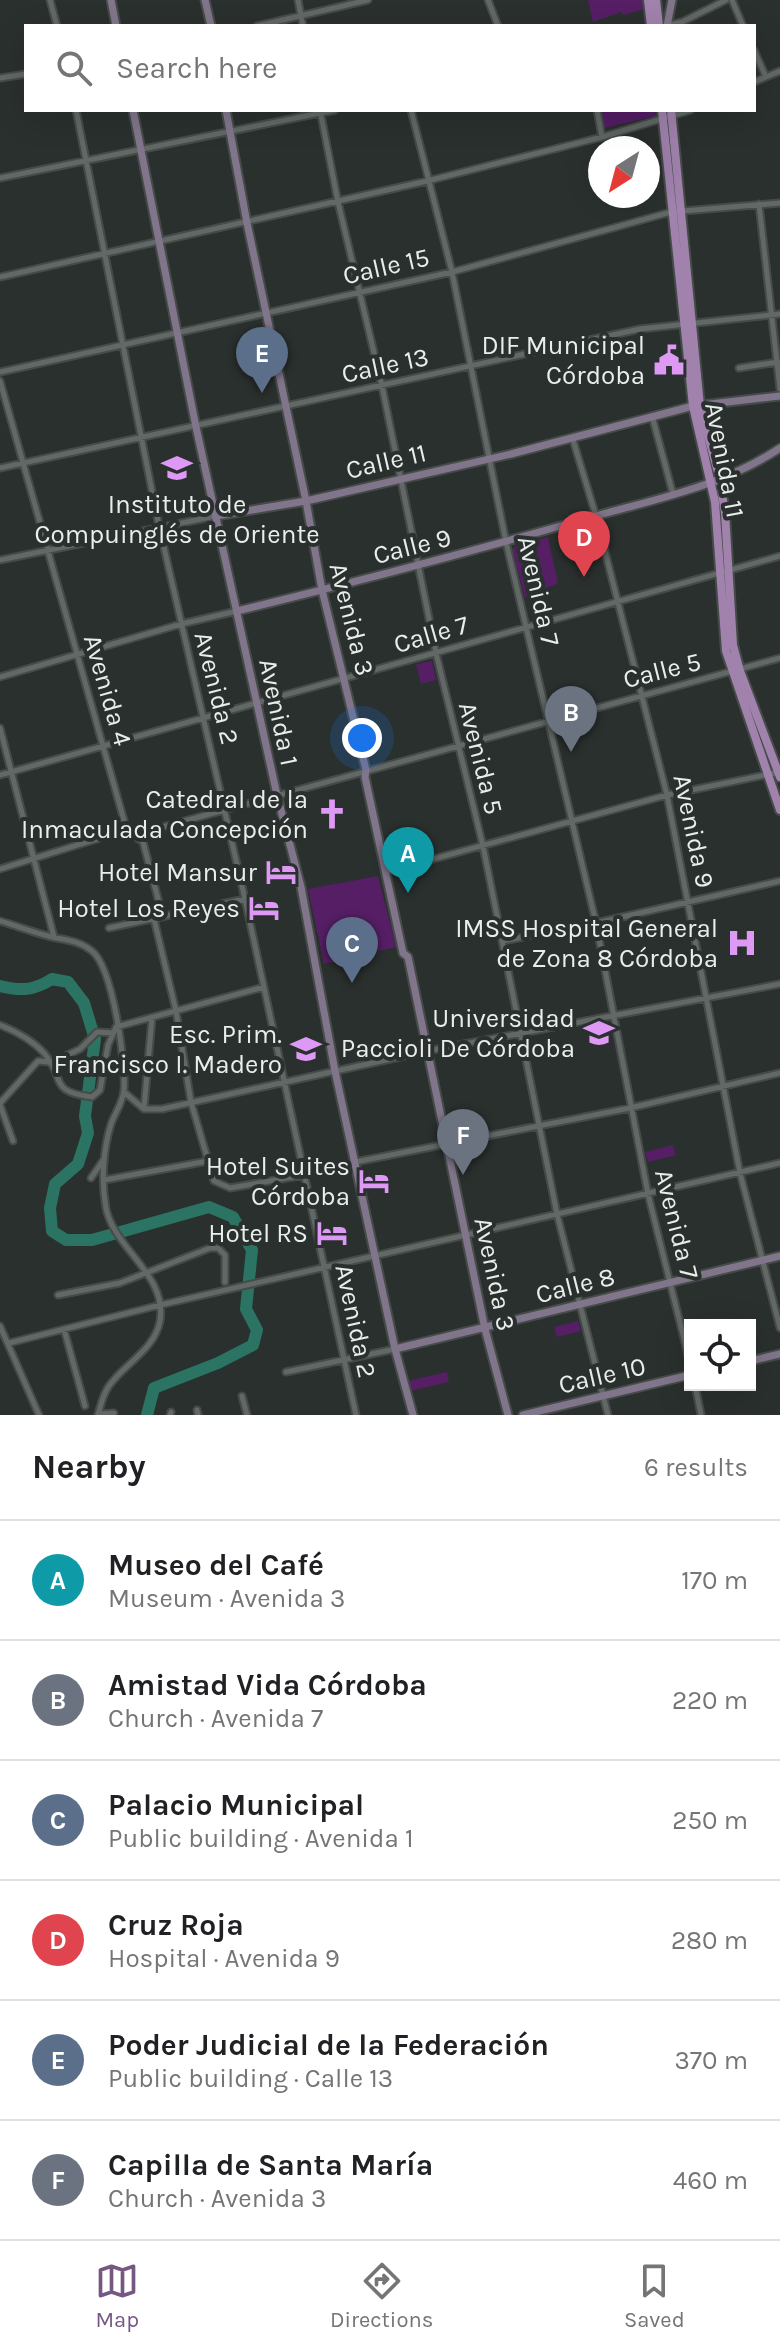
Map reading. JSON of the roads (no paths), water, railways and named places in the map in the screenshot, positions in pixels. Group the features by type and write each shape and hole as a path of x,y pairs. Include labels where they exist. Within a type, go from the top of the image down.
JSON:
{"main road":[{"path":"111,0 116,24"},
{"path":"205,0 211,24"},
{"path":"648,0 651,24"},
{"path":"656,0 664,24"},
{"path":"666,24 672,0"},
{"name":"Avenida 1","path":"133,112 196,427 277,795 304,901 335,1071 395,1349 413,1415"},
{"name":"Avenida 3","path":"226,112 322,590 346,679 403,953 408,957 485,1329 508,1415"},
{"name":"Avenida 11","path":"667,114 682,212 687,323"},
{"name":"Avenida 11","path":"667,114 671,212 697,406 716,480 725,570 724,638 779,774"},
{"name":"Calle 11","path":"216,516 306,501 573,440 697,406 780,396"},
{"name":"Calle 9","path":"237,611 417,566 674,495 754,465 780,448"},
{"name":"Avenida 11","path":"736,671 780,810"},
{"name":"Calle 8","path":"395,1349 780,1256"},
{"path":"756,1360 780,1354"},
{"name":"Calle 10","path":"523,1415 684,1376"}],"street":[{"path":"50,0 56,24"},
{"path":"298,0 303,24"},
{"path":"266,24 368,0"},
{"path":"488,0 497,24"},
{"path":"683,24 726,0"},
{"path":"732,0 742,24"},
{"path":"756,54 766,77"},
{"path":"756,81 780,71"},
{"path":"0,78 24,74"},
{"name":"Avenida 2","path":"76,112 159,526 265,987 356,1415"},
{"path":"0,178 320,112"},
{"name":"Avenida 5","path":"320,112 382,386 456,745 483,846 557,1214 608,1415"},
{"name":"Avenida 7","path":"411,112 473,366 506,542 596,923 648,1194 684,1336"},
{"path":"597,112 602,136"},
{"path":"605,136 667,114"},
{"path":"0,277 338,202 588,141"},
{"name":"Calle 15","path":"0,372 452,272 671,212 780,203"},
{"path":"759,204 776,314 780,389"},
{"name":"Calle 13","path":"0,468 640,329 776,314"},
{"path":"739,368 778,362"},
{"name":"Avenida 4","path":"0,381 127,831 143,842 161,910 154,919 176,1011 191,1102 211,1178 219,1185 230,1188 304,1175"},
{"path":"652,416 674,495"},
{"name":"Avenida 9","path":"573,440 596,516 667,795 740,1173 780,1328"},
{"name":"Calle 11","path":"0,560 216,516"},
{"name":"Calle 7","path":"0,775 780,556"},
{"name":"Calle 9","path":"0,677 181,624 237,611"},
{"name":"Calle 5","path":"0,869 127,831 137,834 780,658"},
{"path":"0,728 54,938"},
{"path":"386,872 667,795 779,774"},
{"path":"502,941 780,881"},
{"path":"109,928 245,899"},
{"path":"0,921 90,949 100,959 108,977 114,1030 122,1052 124,1092 111,1123 105,1157 106,1207 110,1222 157,1291 160,1305 159,1325 149,1345 112,1382 98,1415"},
{"path":"124,1092 144,1109 162,1109 427,1051 780,984"},
{"path":"13,1141 0,1104 38,1061 50,1063 65,1057 80,1049 92,1034 265,987"},
{"path":"144,1109 152,1018"},
{"path":"0,1025 13,1030 42,1051 60,1085 70,1094 92,1097 100,1090 108,1045 114,1030"},
{"path":"304,1175 780,1074"},
{"path":"0,1092 9,1091"},
{"path":"91,1178 105,1157"},
{"path":"104,1180 208,1161"},
{"path":"9,1343 160,1305 780,1163"},
{"path":"58,1295 120,1283 210,1248 218,1248 225,1255 225,1282"},
{"path":"0,1326 39,1415"},
{"path":"64,1329 85,1406"},
{"name":"Calle 8","path":"286,1372 395,1349"},
{"path":"696,1391 701,1415"},
{"path":"242,1396 247,1415"},
{"path":"98,1415 114,1413"}],"waterway":[{"path":"0,986 27,989 52,979 68,982 84,1003 95,1039 85,1116 88,1133 78,1164 55,1184 50,1208 52,1231 66,1240 92,1240 209,1207 233,1217 252,1250 246,1309 257,1330 253,1345 218,1363 154,1388 147,1415"}],"place":[{"name":"DIF Municipal Córdoba","path":"669,360"},
{"name":"Poder Judicial de la Federación","path":"262,393"},
{"name":"Instituto de Compuinglés de Oriente","path":"177,468"},
{"name":"Cruz Roja","path":"584,577"},
{"name":"Amistad Vida Córdoba","path":"571,752"},
{"name":"Catedral de la Inmaculada Concepción","path":"332,814"},
{"name":"Hotel Mansur","path":"281,872"},
{"name":"Museo del Café","path":"408,893"},
{"name":"Hotel Los Reyes","path":"264,908"},
{"name":"IMSS Hospital General de Zona 8 Córdoba","path":"742,943"},
{"name":"Palacio Municipal","path":"352,983"},
{"name":"Universidad Paccioli De Córdoba","path":"599,1033"},
{"name":"Esc. Prim. Francisco I. Madero","path":"306,1049"},
{"name":"Capilla de Santa María","path":"463,1175"},
{"name":"Hotel Suites Córdoba","path":"374,1181"},
{"name":"Hotel RS","path":"332,1233"}]}
